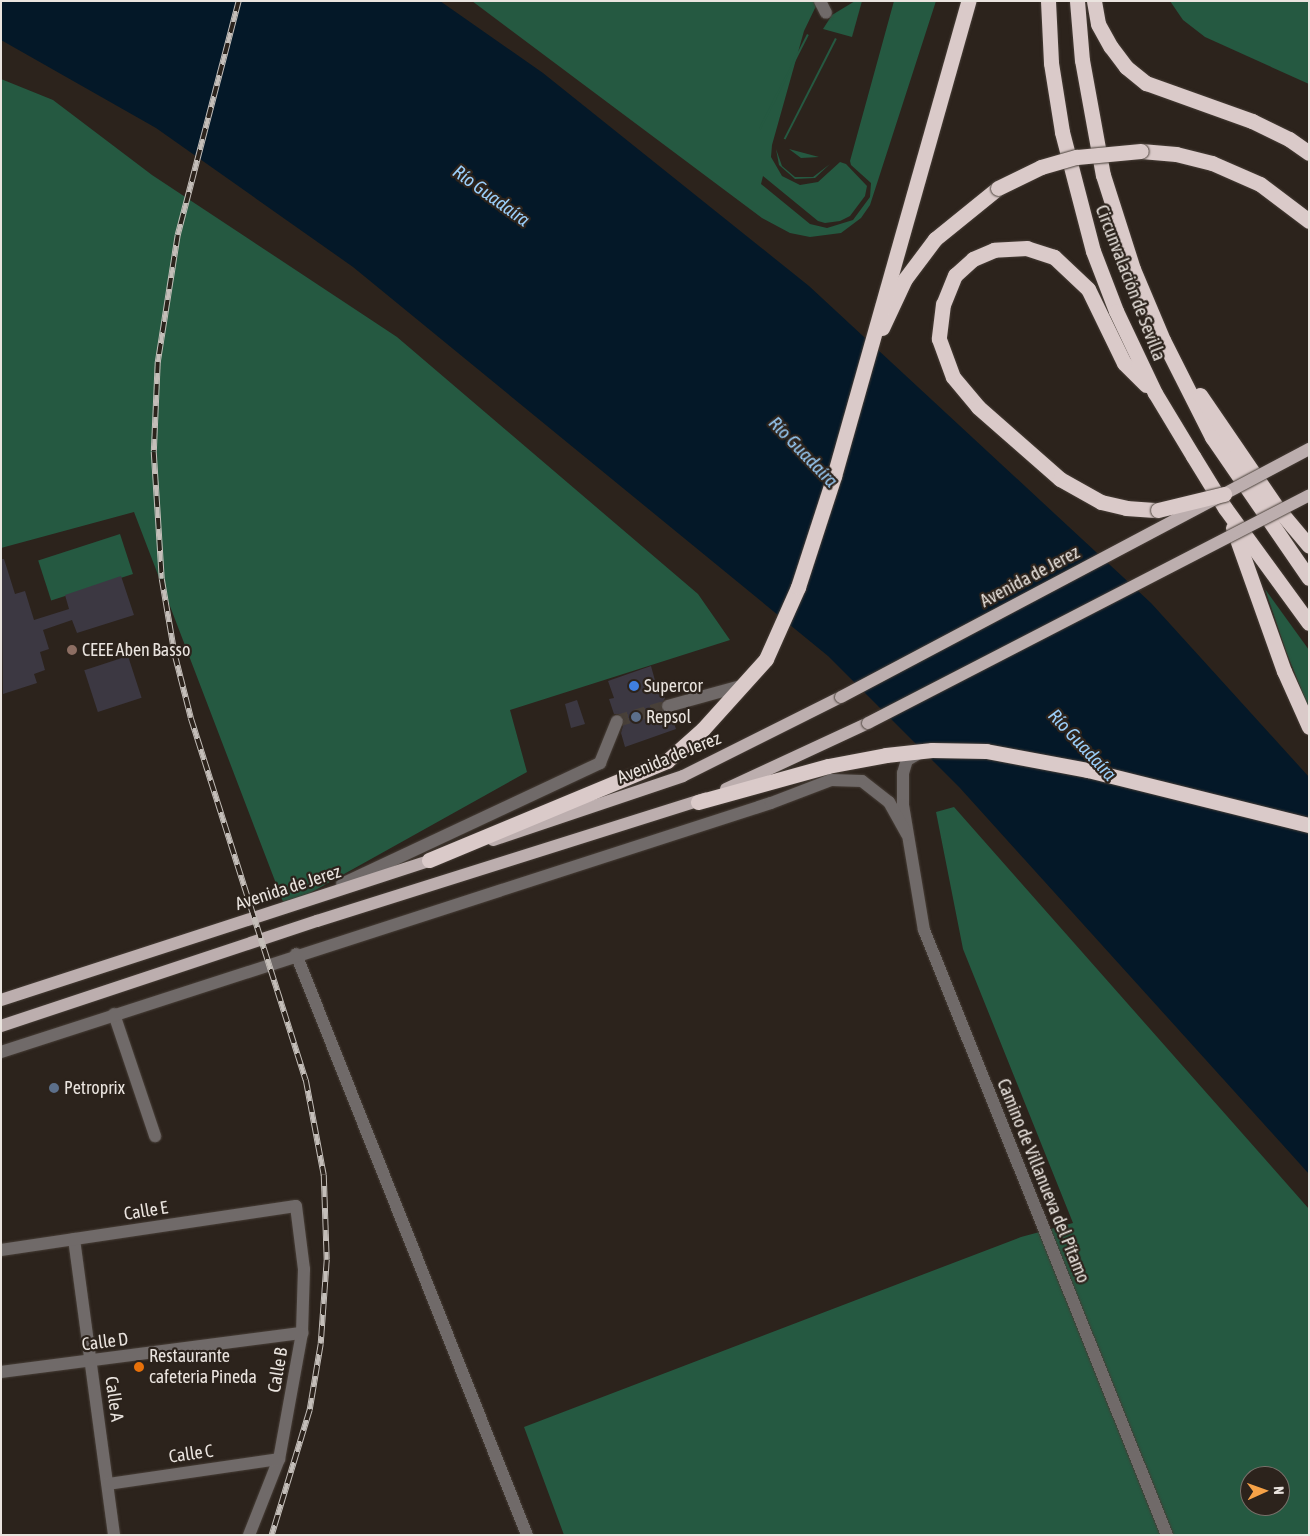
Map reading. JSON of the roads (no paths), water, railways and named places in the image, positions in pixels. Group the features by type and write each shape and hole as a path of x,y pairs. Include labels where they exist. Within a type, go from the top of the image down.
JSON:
{"highway":[{"path":"429,860 667,761 744,685 766,659 798,587 868,357 968,1"},
{"name":"Circunvalación de Sevilla","path":"1048,1 1051,62 1075,190 1116,311 1154,393 1309,623"},
{"name":"Circunvalación de Sevilla","path":"1077,1 1082,60 1104,175 1133,269 1163,340 1212,436 1309,578"},
{"path":"1094,1 1098,24 1111,47 1126,67 1146,83 1252,122 1289,139 1309,152"},
{"path":"868,357 905,279 935,239 998,188 1040,167 1077,157 1141,151 1176,154 1212,163 1260,184 1309,221"},
{"path":"1154,393 1124,363 1088,289 1054,257 1027,248 994,250 973,259 955,275 942,304 939,338 953,377 978,407 1060,479 1101,502 1126,508 1158,510 1225,501 1284,671 1309,727"},
{"path":"1163,340 1278,509 1309,546"},
{"path":"698,802 828,766 886,755 923,751 986,751 1088,770 1309,825"}],"main road":[{"name":"Avenida de Jerez","path":"1,1000 683,776 1225,501 1309,449"},
{"path":"1,1026 317,921 698,802 868,722 1309,495"}],"street":[{"path":"668,706 744,685"},
{"path":"310,899 600,763 617,721"},
{"path":"907,834 903,772 907,760 923,751"},
{"path":"1,1052 296,954 771,803 831,780 886,755"},
{"path":"831,780 862,781 889,802 907,834"},
{"name":"Camino de Villanueva del Pítamo","path":"907,834 924,930 1167,1535"},
{"path":"296,954 527,1535"},
{"path":"114,1014 155,1136"},
{"name":"Calle E","path":"1,1250 296,1206"},
{"name":"Calle B","path":"249,1535 280,1459 302,1333 304,1269 296,1206"},
{"name":"Calle A","path":"74,1239 114,1535"},
{"name":"Calle D","path":"1,1372 90,1362 302,1333"},
{"name":"Calle C","path":"108,1484 280,1459"}],"water":[{"name":"Río Guadaíra","path":"1,1 440,1 543,73 809,286 1151,603 1309,777 1309,1174 960,788 828,656 353,267 156,128 1,40"}],"tunnel":[{"path":"617,721 668,706"}],"railway":[{"path":"239,1 178,235 158,362 154,452 162,579 175,655 191,718 306,1080 324,1175 327,1260 321,1344 310,1410 272,1535"}],"place":[{"name":"CEEE Aben Basso","path":"72,650"},
{"name":"Supercor","path":"634,686"},
{"name":"Repsol","path":"636,717"},
{"name":"Petroprix","path":"54,1088"},
{"name":"Restaurante cafeteria Pineda","path":"139,1367"}]}
